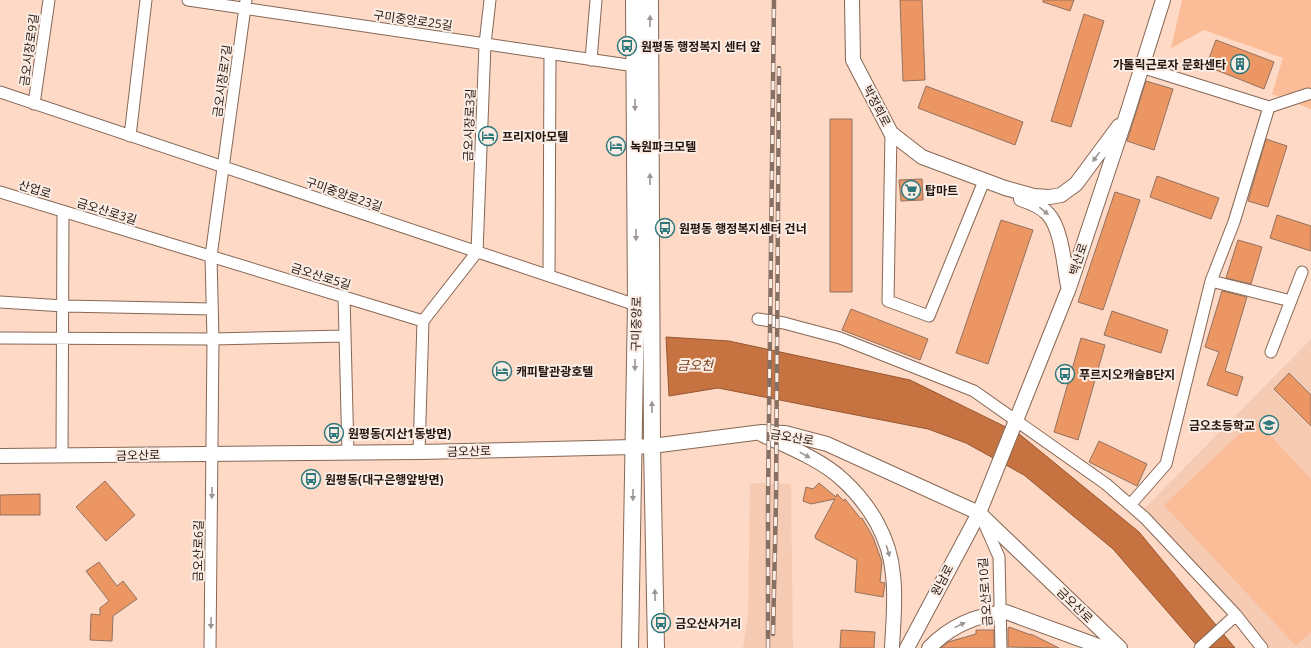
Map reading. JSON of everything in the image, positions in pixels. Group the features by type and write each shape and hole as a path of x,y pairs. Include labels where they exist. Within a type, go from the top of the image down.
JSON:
{"main road":[{"name":"구미중앙로","path":"630,648 636,305 634,0"},
{"name":"구미중앙로","path":"650,0 652,446 656,648"}],"street":[{"name":"금오시장로9길","path":"34,104 49,0"},
{"path":"130,136 146,0"},
{"name":"구미중앙로25길","path":"188,0 246,4 485,44 635,66"},
{"name":"금오시장로3길","path":"477,252 485,44 490,0"},
{"path":"591,60 596,0"},
{"name":"박정희로","path":"852,0 853,60 891,133 922,157 984,181"},
{"name":"백산로","path":"979,513 1015,419 1069,288 1163,0"},
{"name":"금오시장로7길","path":"223,167 246,4"},
{"path":"549,276 550,54"},
{"path":"1141,67 1269,107 1308,94"},
{"name":"구미중앙로23길","path":"0,92 636,305"},
{"path":"1130,505 1166,464 1210,281 1234,222 1269,107"},
{"path":"984,181 1034,196 1050,197 1061,195 1076,184 1127,114"},
{"path":"891,133 888,301 928,316 984,181"},
{"path":"212,454 213,339 211,256 223,167"},
{"path":"984,181 1032,203 1048,214 1058,233 1069,288"},
{"name":"산업로","path":"0,192 63,211"},
{"name":"금오산로3길","path":"62,456 64,306 63,211 211,256"},
{"path":"419,452 423,321 477,252"},
{"name":"금오산로5길","path":"211,256 423,321"},
{"path":"1272,352 1302,272"},
{"path":"1210,281 1291,301"},
{"path":"344,296 348,453"},
{"path":"0,302 64,306 212,308"},
{"path":"758,319 784,323 840,338 974,391 1106,484 1145,518 1236,615 1262,648"},
{"path":"0,338 63,337 213,339 345,336"},
{"path":"758,433 813,460 843,479 880,526 888,550 893,575 892,648"},
{"name":"금오산로","path":"0,456 419,452 634,447 758,433 785,433 827,444 979,513 1120,648"},
{"name":"금오산로6길","path":"210,648 212,454"},
{"name":"금오산로10길","path":"979,513 999,557 1001,648"},
{"name":"원남로","path":"907,648 979,513"},
{"path":"929,648 947,632 959,624 988,614 1006,612 1104,648"},
{"path":"1200,648 1236,615"}],"shaded area":[{"path":"1182,0 1311,0 1311,109 1272,94 1283,58 1204,30 1171,48"},
{"name":"금오초등학교","path":"1311,339 1311,648 1267,648 1142,511"},
{"name":"금오초등학교","path":"1255,419 1311,479 1311,632 1296,646 1164,505"},
{"path":"750,483 791,484 793,648 743,648 748,616"}],"water":[{"name":"금오천","path":"666,337 729,341 910,380 1018,433 1139,532 1235,648 1199,648 1113,549 1024,475 966,443 928,429 718,388 669,396"}],"building":[{"path":"900,0 922,0 925,80 903,81"},
{"path":"1043,0 1074,0 1070,11 1043,2"},
{"path":"1084,14 1104,21 1071,127 1051,121"},
{"name":"가톨릭근로자 문화센타","path":"1216,40 1274,62 1264,89 1206,66"},
{"path":"1146,81 1173,89 1154,150 1127,141"},
{"path":"926,86 1023,122 1015,145 918,108"},
{"path":"830,119 852,119 852,292 830,292"},
{"path":"1266,139 1287,146 1268,207 1248,201"},
{"path":"1157,176 1219,198 1211,219 1150,197"},
{"name":"탑마트","path":"922,179 923,200 901,201 899,180"},
{"path":"1115,192 1140,200 1103,310 1078,302"},
{"path":"1277,215 1311,226 1311,251 1270,238"},
{"path":"1001,220 1033,230 988,364 956,353"},
{"path":"1238,240 1262,247 1251,284 1226,278"},
{"path":"1222,291 1247,297 1225,371 1243,377 1237,396 1207,385 1219,352 1205,347"},
{"path":"851,309 928,339 920,360 842,330"},
{"path":"1112,311 1168,330 1161,353 1104,335"},
{"path":"1081,338 1105,345 1078,440 1054,432"},
{"name":"금오초등학교","path":"1289,373 1311,395 1311,426 1274,389"},
{"path":"1099,441 1147,464 1137,486 1089,462"},
{"path":"105,481 135,515 106,541 76,507"},
{"path":"819,483 836,497 837,494 844,501 845,499 861,519 862,518 873,537 882,562 880,582 885,583 883,597 855,592 857,560 816,539 815,536 835,499 811,504 803,501 806,487 813,489"},
{"path":"40,494 40,515 0,515 0,495"},
{"path":"99,562 117,586 123,581 137,599 113,616 112,641 90,640 91,614 100,615 100,608 109,601 86,571"},
{"path":"1009,627 1031,634 1059,648 1008,647"},
{"path":"841,630 875,632 874,648 840,648"},
{"path":"976,630 994,630 994,648 941,648 948,642 976,634"}],"railway":[{"path":"768,648 768,500 774,0"},
{"path":"773,634 776,500 779,68"}],"place":[{"name":"원평동 행정복지 센터 앞","path":"627,46"},
{"name":"가톨릭근로자 문화센타","path":"1240,64"},
{"name":"프리지아모텔","path":"488,136"},
{"name":"녹원파크모텔","path":"616,146"},
{"name":"탑마트","path":"911,190"},
{"name":"원평동 행정복지센터 건너","path":"665,228"},
{"name":"캐피탈관광호텔","path":"502,371"},
{"name":"푸르지오캐슬B단지","path":"1065,374"},
{"name":"금오초등학교","path":"1269,425"},
{"name":"원평동(지산1동방면)","path":"334,433"},
{"name":"원평동(대구은행앞방면)","path":"311,479"},
{"name":"금오산사거리","path":"661,623"}]}
